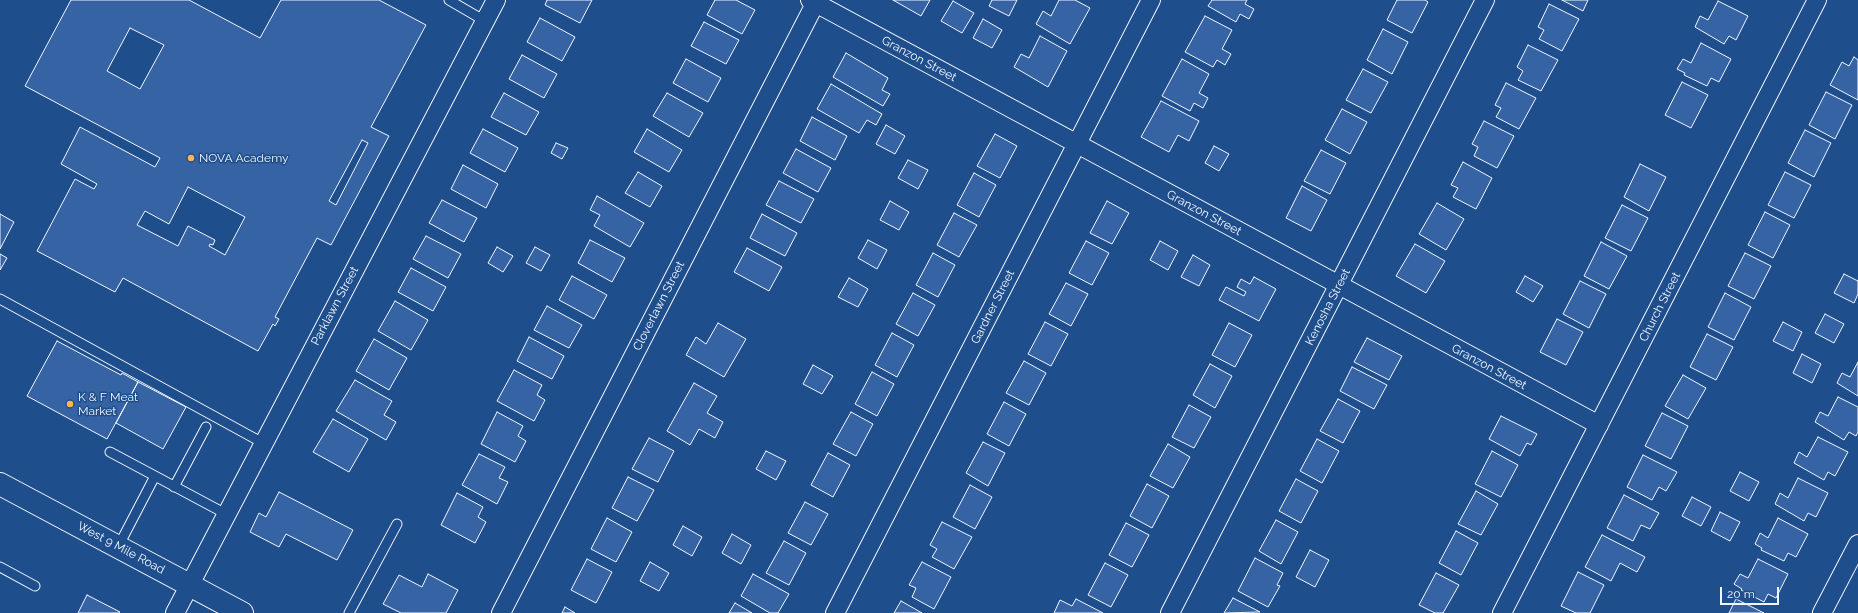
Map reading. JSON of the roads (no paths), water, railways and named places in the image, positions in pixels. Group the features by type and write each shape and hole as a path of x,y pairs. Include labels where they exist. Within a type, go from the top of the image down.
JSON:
{"main road":[{"name":"West 9 Mile Road","path":"0,484 242,613"}],"street":[{"name":"Parklawn Street","path":"175,613 496,0"},
{"name":"Gardner Street","path":"836,613 1151,0"},
{"name":"Kenosha Street","path":"1170,613 1485,0"},
{"name":"Church Street","path":"1502,613 1817,0"},
{"name":"Granzon Street","path":"814,1 1076,145 1598,425"},
{"name":"Cloverlawn Street","path":"501,613 814,1"},
{"path":"1822,613 1858,544"}],"lane":[{"path":"449,0 485,21"},
{"path":"0,299 263,443"},
{"path":"174,487 206,427"},
{"path":"110,452 226,514"},
{"path":"118,547 155,476"},
{"path":"349,613 397,524"},
{"path":"0,567 36,586"}],"place":[{"name":"NOVA Academy","path":"191,158"},
{"name":"K & F Meat Market","path":"70,404"}]}
